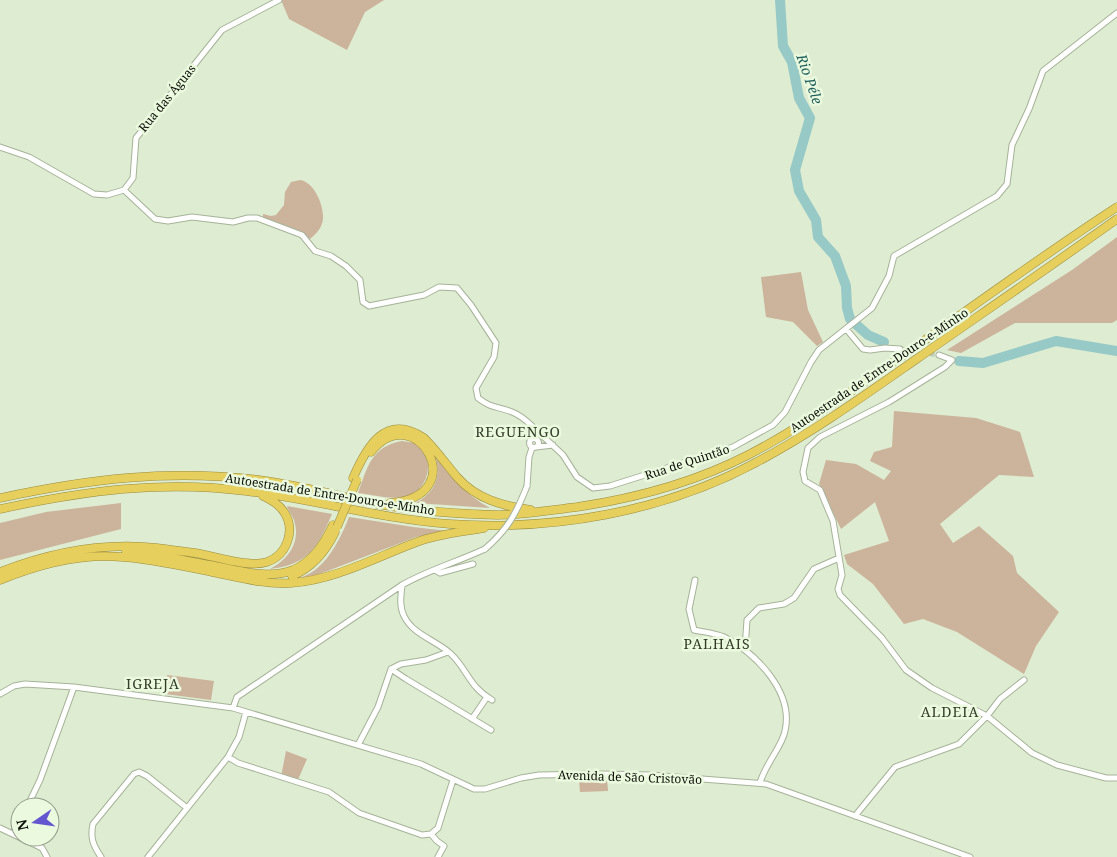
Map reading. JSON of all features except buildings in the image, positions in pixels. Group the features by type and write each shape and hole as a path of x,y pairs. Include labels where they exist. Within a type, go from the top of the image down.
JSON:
{"highway":[{"name":"Autoestrada de Entre-Douro-e-Minho","path":"0,498 58,486 106,479 209,475 268,482 378,504 449,513 501,515 617,501 659,490 708,473 750,454 816,415 1117,207"},
{"name":"Autoestrada de Entre-Douro-e-Minho","path":"0,509 60,496 116,489 186,486 257,492 412,520 450,524 503,526 553,523 618,512 713,483 754,464 830,419 1117,219"},
{"path":"233,576 282,578 294,575 305,569 322,554 355,479 362,457 373,441 389,431 405,430 424,438 458,479 481,496 491,501 514,507 541,511"},
{"path":"355,479 368,456 383,440 399,435 408,436 426,447 431,456 433,466 432,478 428,487 413,499 403,502 378,504"},
{"path":"0,572 28,561 59,553 126,546 154,548 249,563 266,562 283,550 288,542 289,524 286,514 279,506 257,492"},
{"path":"79,550 107,549 141,553 248,572 273,574 293,570 306,563 317,553 335,526"},
{"path":"0,580 35,567 64,560 120,556 151,560 264,582 290,583 316,579 419,541 452,533 503,526"}],"street":[{"name":"Rua das Águas","path":"124,190 133,178 136,138 222,30 279,0"},
{"path":"900,349 870,350 863,348 849,327 872,308 889,276 894,256 997,196 1007,184 1012,145 1029,109 1043,72 1117,13"},
{"path":"0,147 29,157 94,194 107,195 124,190"},
{"name":"Rua de Quintão","path":"124,190 155,219 168,221 192,216 232,222 256,218 302,235 315,250 331,256 346,266 360,280 363,302 368,306 424,295 439,287 457,288 471,305 496,343 494,357 476,388 478,398 489,406 521,416 563,455 577,477 593,488 610,486 733,447 773,425 785,412 810,362 819,350 849,327"},
{"path":"939,355 952,360 945,368 889,402 820,437 808,448 803,472 805,481 820,490 833,521 842,575 838,589 840,595 882,638 906,670 932,688 987,716 1032,753 1057,765 1106,778 1117,778"},
{"path":"532,426 534,439 531,439 529,443 534,448"},
{"path":"233,708 237,697 402,585 419,575 485,549 502,534 518,510 527,486 529,456 534,448 553,445"},
{"path":"745,650 748,620 759,608 784,604 794,598 814,569 839,558"},
{"path":"435,570 440,573 473,564"},
{"path":"695,580 689,609 694,630 722,636 745,650 765,667 783,697 787,717 785,732 763,772 760,783"},
{"path":"402,585 401,604 404,616 413,630 452,655 477,689 490,698 472,719"},
{"path":"358,745 378,707 391,669 401,664 426,660 448,652"},
{"path":"391,669 491,730"},
{"path":"855,816 895,767 959,744 987,716 1000,699 1024,680"},
{"name":"Avenida de São Cristovão","path":"0,694 14,686 25,684 74,687 233,708 421,764 474,789 485,789 521,778 539,775 650,775 760,783 970,857"},
{"path":"31,797 40,780 74,687"},
{"path":"148,857 228,757 239,737 246,712"},
{"path":"228,757 238,763 329,792 360,813 422,835 431,834 438,828 453,780"},
{"path":"101,857 93,846 94,824 134,774 139,772 147,776 187,808"},
{"path":"431,834 437,842 444,846 438,857"},
{"path":"40,847 48,857"}],"shaded area":[{"path":"281,0 384,0 365,12 347,50 289,19"},
{"path":"300,180 310,185 322,207 323,219 320,228 310,239 300,231 263,218 263,214 276,215 284,205 285,192 291,182"},
{"path":"1117,237 1117,320 1112,323 1015,323 961,353 947,350 1072,270"},
{"path":"801,272 808,310 823,342 817,346 793,322 766,317 761,277"},
{"path":"894,411 976,418 1020,432 1034,477 999,475 940,524 953,543 979,526 1013,556 1017,573 1059,612 1036,646 1024,674 957,632 923,619 904,624 873,584 847,564 844,555 889,541 875,502 841,529 819,484 826,460 856,464 884,480 891,471 870,461 874,452 892,447"},
{"path":"402,441 414,443 421,448 428,461 427,477 418,490 400,498 358,493 368,466 377,453 383,448"},
{"path":"435,454 459,485 490,508 416,503 429,493 436,482 438,469"},
{"path":"121,503 121,529 0,560 0,523 46,512"},
{"path":"287,506 332,514 322,536 303,559 283,567 270,569 288,555 296,536 294,520"},
{"path":"349,517 448,531 416,537 317,575 298,579 321,565 331,553"},
{"path":"167,675 214,681 211,700 165,694"},
{"path":"286,751 307,759 297,782 281,777"},
{"path":"607,778 608,791 580,792 579,779"}],"waterway":[{"name":"Rio Péle","path":"780,0 783,46 792,62 799,98 810,118 795,170 799,191 816,220 818,237 835,256 846,286 847,308 850,319 868,335 884,342"},
{"name":"Rio Péle","path":"959,361 983,363 1056,341 1117,351"}],"tunnel":[{"path":"900,349 939,355"}],"district":[{"name":"REGUENGO","path":"518,431"},
{"name":"PALHAIS","path":"717,643"},
{"name":"IGREJA","path":"153,683"},
{"name":"ALDEIA","path":"950,711"}]}
